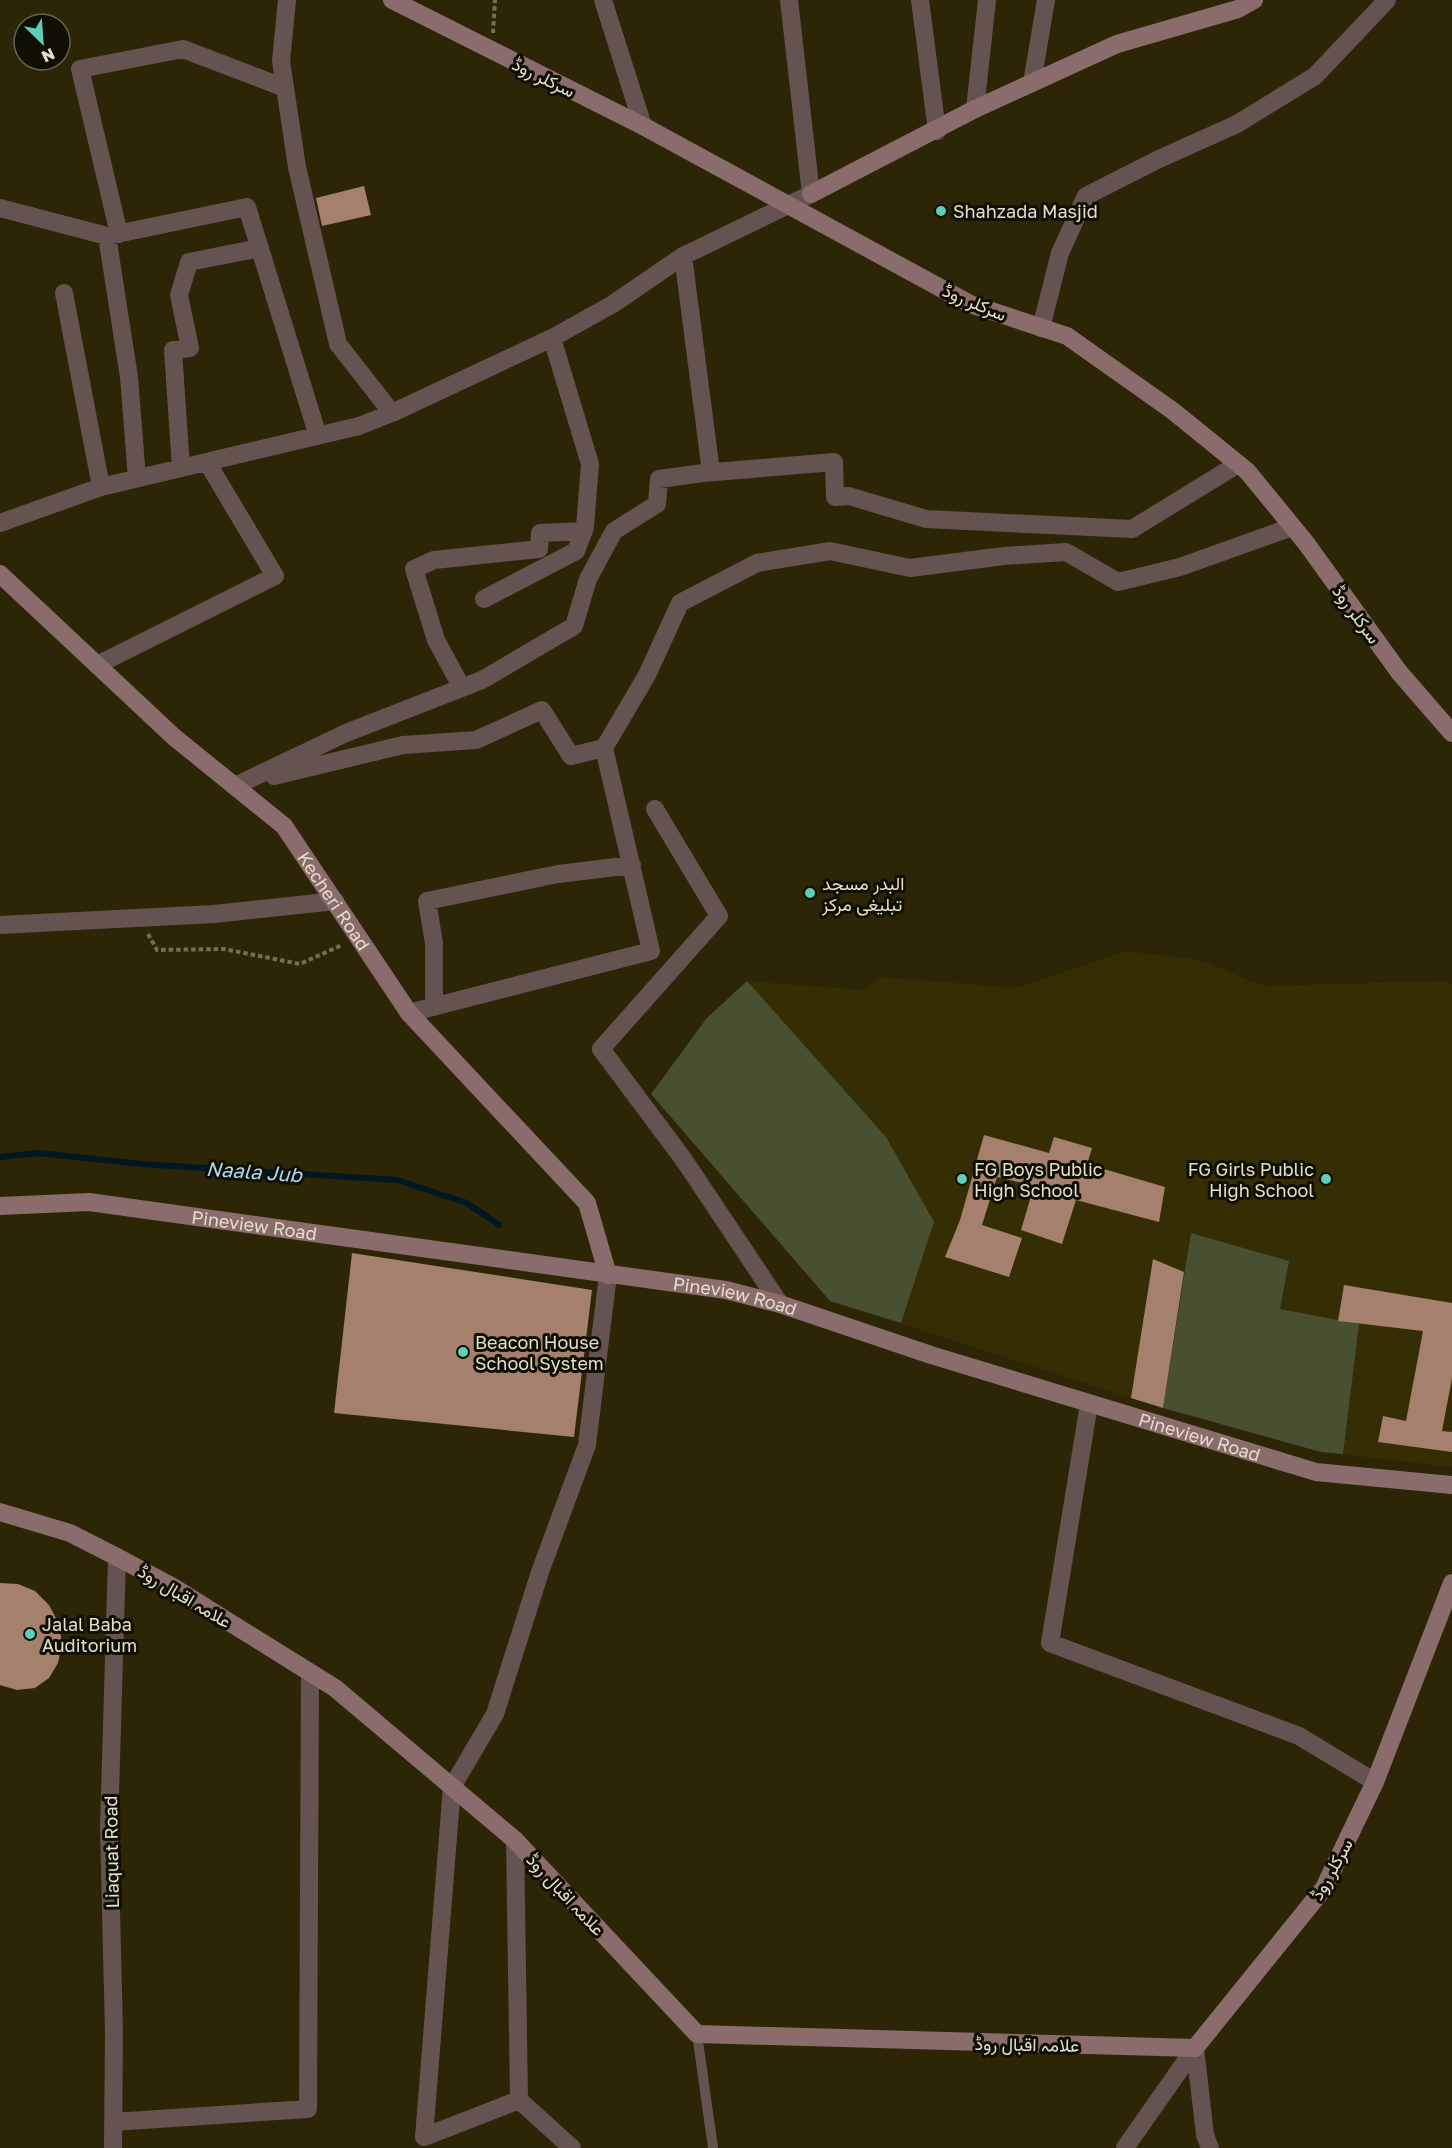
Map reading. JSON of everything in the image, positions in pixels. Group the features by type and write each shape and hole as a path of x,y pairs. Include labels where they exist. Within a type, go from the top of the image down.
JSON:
{"main road":[{"name":"سرکلر روڈ","path":"392,0 643,126 970,304 1067,336 1173,411 1247,471 1292,527 1399,672 1452,733"},
{"path":"811,194 937,131 975,109 1118,44 1238,9 1254,0"},
{"name":"Kecheri Road","path":"0,574 174,737 284,826 409,1013 587,1203 608,1275"},
{"name":"Pineview Road","path":"0,1206 89,1202 608,1275 686,1282 780,1304 931,1355 1316,1472 1452,1485"},
{"name":"علامہ اقبال روڈ","path":"0,1512 70,1533 117,1557 173,1587 335,1688 515,1840 697,2034 1195,2048"},
{"name":"سرکلر روڈ","path":"1195,2048 1324,1888 1375,1782 1452,1583"}],"street":[{"path":"287,0 281,61 285,88 297,166 338,344 392,413"},
{"path":"603,0 643,126"},
{"path":"0,523 102,487 359,426 392,413 552,338 613,304 683,256 811,194 789,0"},
{"path":"920,0 937,131"},
{"path":"975,109 987,0"},
{"path":"1032,83 1046,0"},
{"path":"1041,328 1060,253 1086,196 1237,124 1315,76 1387,0"},
{"path":"137,478 129,377 113,235 80,69 183,50 285,88"},
{"path":"0,208 113,235 247,207 318,436"},
{"path":"181,468 173,350 190,348 179,295 189,262 260,248"},
{"path":"683,256 711,472"},
{"path":"64,292 102,487"},
{"path":"484,599 576,550 584,531 590,464 552,338"},
{"path":"97,665 275,576 207,462"},
{"path":"235,786 346,733 482,680 574,626 588,579 614,531 657,504 659,479 711,472 834,462 835,498 849,496 926,519 1132,528 1238,464"},
{"path":"409,1013 651,951 604,748 647,675 680,603 757,563 830,551 910,568 1004,556 1066,552 1118,582 1180,567 1292,527"},
{"path":"462,688 436,640 414,569 434,560 539,549 540,533 584,531"},
{"path":"235,786 403,745 477,740 542,710 571,756 604,748"},
{"path":"655,809 719,915 601,1049 684,1160 780,1304"},
{"path":"434,1006 434,943 427,901 558,874 632,865"},
{"path":"0,925 214,914 335,902"},
{"path":"519,2100 424,2137 452,1787 495,1714 540,1572 587,1445 608,1275"},
{"path":"1089,1404 1050,1643 1299,1736 1375,1782"},
{"name":"Liaquat Road","path":"113,2148 114,2033 109,1828 117,1557"},
{"path":"113,2122 308,2109 310,1673"},
{"path":"515,1840 519,2100 572,2148"},
{"path":"1195,2048 1205,2135 1210,2148"},
{"name":"سرکلر روڈ","path":"1125,2148 1195,2048"}],"lane":[{"path":"697,2034 713,2148"}],"path":[{"path":"492,52 495,0"},
{"path":"138,918 157,950 224,949 300,964 359,937"}],"shaded area":[{"name":"FG Boys Public High School","path":"1126,951 1200,960 1264,986 1445,981 1452,984 1452,1467 1321,1452 1131,1398 830,1301 651,1094 707,1018 747,981 862,990 882,977 1016,988"}],"green space":[{"path":"747,981 886,1137 934,1222 901,1323 830,1301 651,1094 707,1018"},
{"path":"1191,1233 1289,1261 1280,1309 1359,1324 1343,1454 1321,1452 1163,1408"}],"building":[{"path":"364,186 371,215 322,226 316,198"},
{"path":"984,1135 1049,1153 1054,1137 1092,1148 1087,1164 1165,1187 1159,1222 1076,1200 1062,1244 1021,1230 1034,1186 997,1177 982,1225 1022,1238 1009,1277 945,1257 960,1220"},
{"name":"Beacon House School System","path":"352,1253 592,1290 574,1437 334,1413"},
{"path":"1153,1259 1184,1272 1163,1408 1131,1398"},
{"path":"1344,1285 1452,1303 1452,1378 1442,1431 1452,1432 1452,1452 1378,1442 1383,1416 1406,1421 1423,1331 1338,1321"},
{"name":"Jalal Baba Auditorium","path":"0,1583 18,1584 35,1591 49,1605 59,1624 62,1644 58,1663 49,1678 35,1688 17,1690 0,1685"}],"waterway":[{"name":"Naala Jub","path":"0,1157 38,1153 142,1164 397,1180 467,1203 499,1225"}],"place":[{"name":"Shahzada Masjid","path":"941,211"},
{"name":"البدر مسجد تبلیغی مرکز","path":"810,893"},
{"name":"FG Boys Public High School","path":"962,1179"},
{"name":"FG Girls Public High School","path":"1326,1179"},
{"name":"Beacon House School System","path":"463,1352"},
{"name":"Jalal Baba Auditorium","path":"30,1634"}]}
